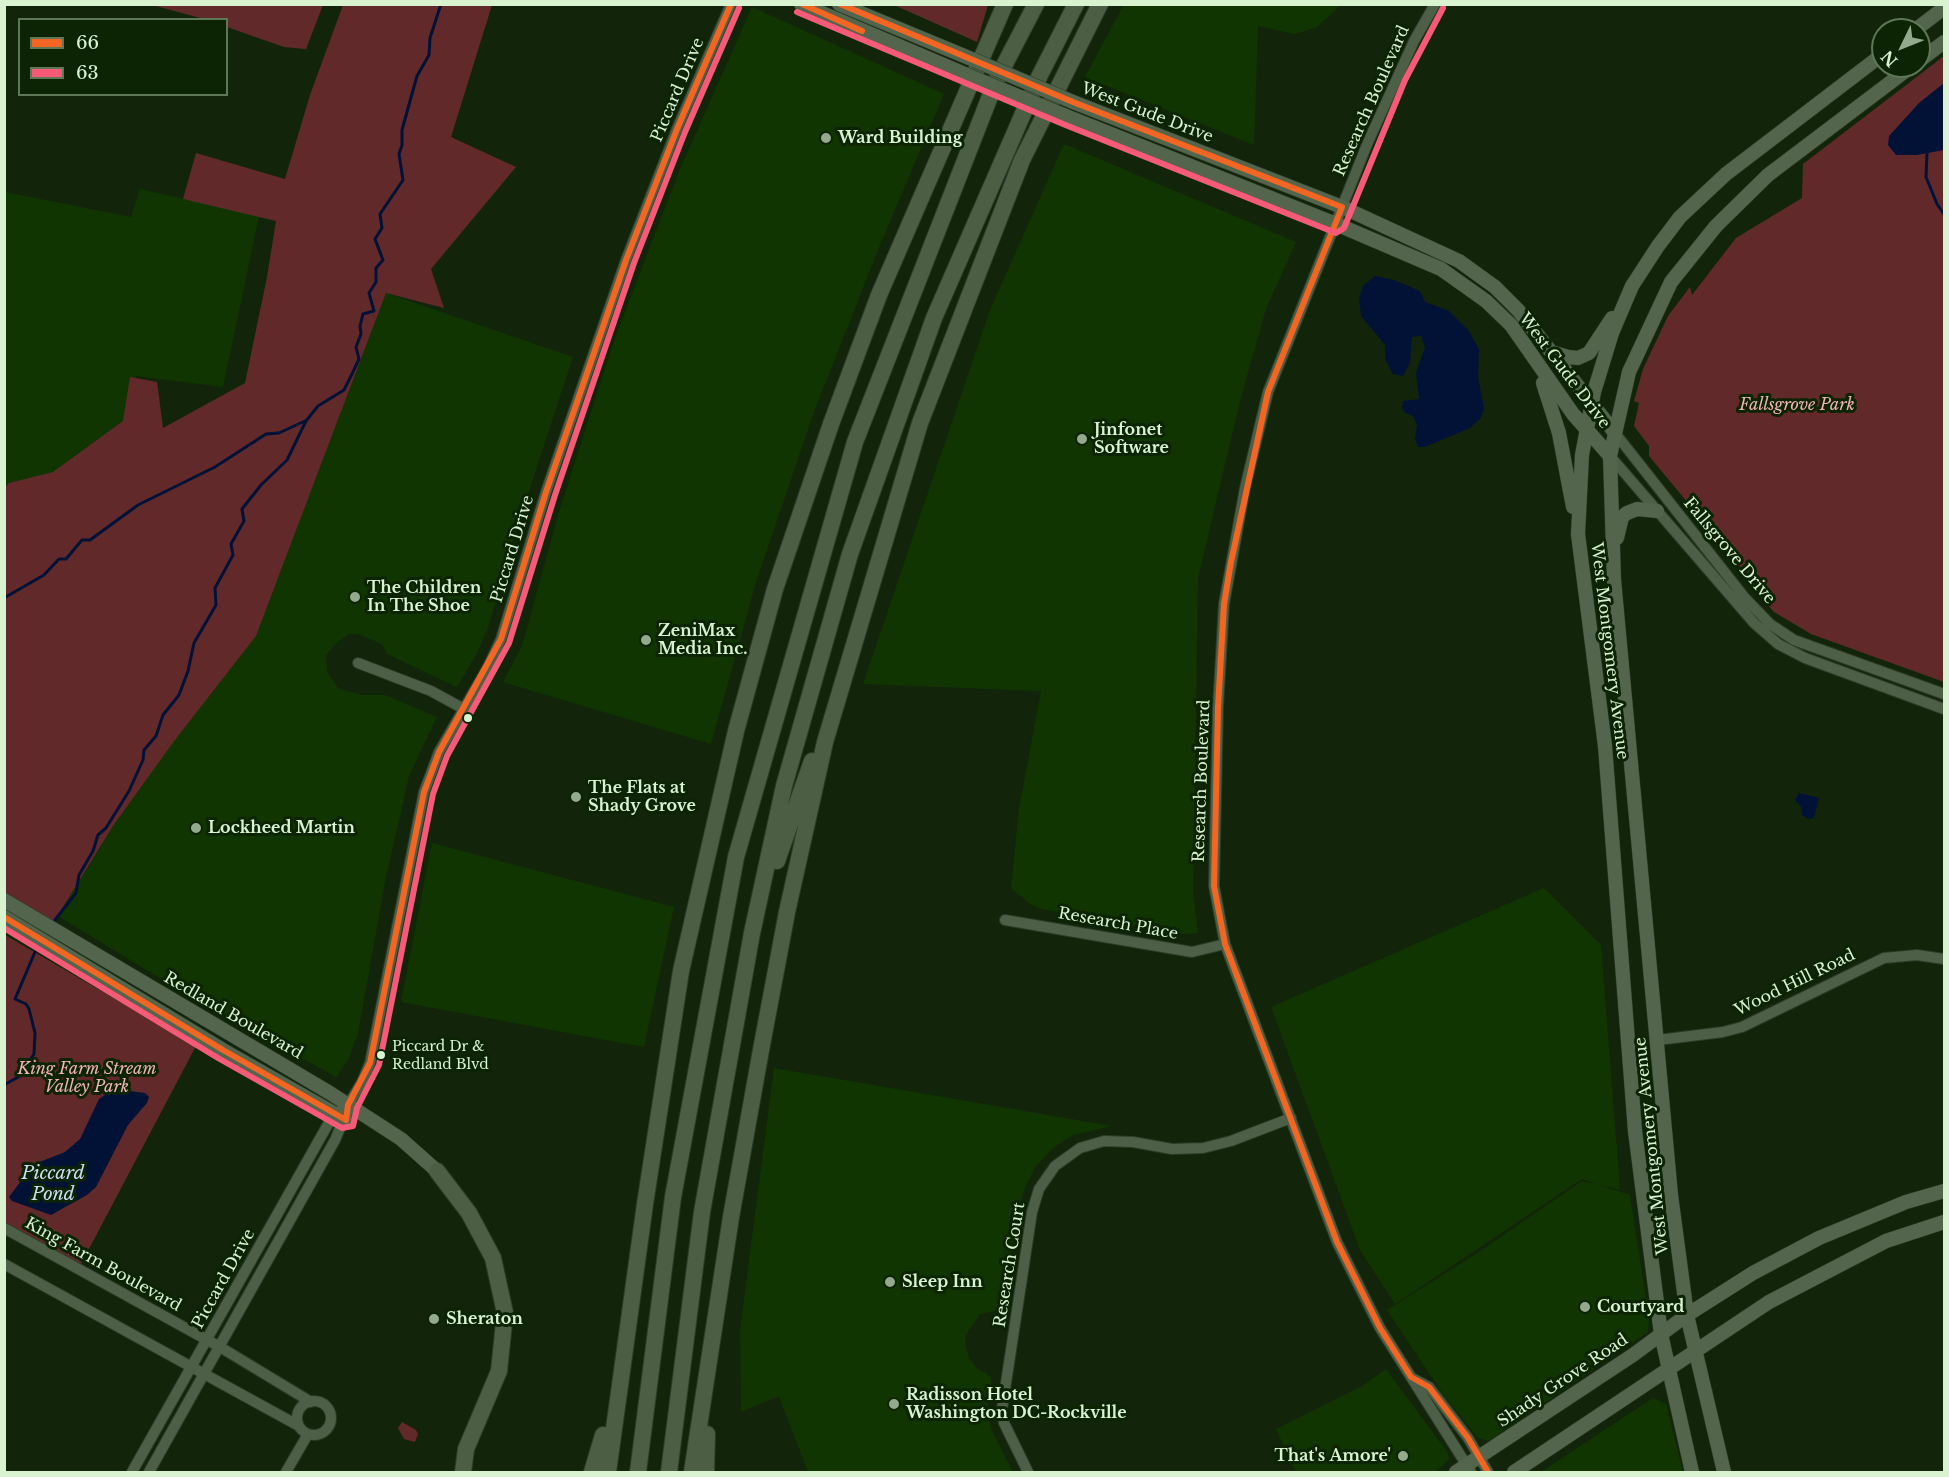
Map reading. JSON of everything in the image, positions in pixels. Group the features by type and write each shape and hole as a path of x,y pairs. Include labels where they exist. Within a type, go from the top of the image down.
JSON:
{"highway":[{"path":"608,1473 645,1204 681,971 736,732 775,589 831,424 879,296 1005,4"},
{"path":"638,1473 673,1197 736,856 855,442 996,81 1036,4"},
{"path":"669,1473 702,1212 752,933 784,786 850,554 934,318 1039,76 1076,4"},
{"path":"692,1473 733,1206 787,912 825,742 852,645 920,423 965,302 1023,160 1100,4"},
{"path":"752,933 852,645"},
{"path":"438,1171 469,1213 493,1258 505,1313 499,1371 466,1449 463,1473"},
{"path":"592,1473 602,1445 633,1242 645,1204"},
{"path":"629,1473 653,1353"},
{"path":"706,1473 710,1356"}],"main road":[{"name":"West Gude Drive","path":"801,4 1066,116 1336,224 1441,269 1462,283 1511,326 1554,389 1610,456"},
{"name":"West Gude Drive","path":"839,4 1073,102 1342,207 1460,261 1495,287 1518,310 1615,433"},
{"path":"1931,18 1944,8"},
{"path":"1931,52 1944,42"},
{"name":"West Montgomery Avenue","path":"1692,1473 1662,1334 1635,1131 1605,746 1578,534 1586,428 1606,351 1632,286 1658,246 1701,196 1742,160 1871,63"},
{"path":"1615,433 1629,372 1671,282 1716,226 1768,175 1896,78"},
{"path":"1551,352 1568,357 1578,357 1589,353 1632,286"},
{"path":"1531,353 1549,397 1559,433 1578,534"},
{"name":"West Montgomery Avenue","path":"1615,433 1610,456 1614,580 1671,1195 1687,1315 1724,1473"},
{"path":"1613,552 1622,517 1637,509 1657,511"},
{"name":"Redland Boulevard","path":"4,900 348,1105 401,1139 438,1171"},
{"name":"Redland Boulevard","path":"4,916 340,1118"},
{"name":"Shady Grove Road","path":"1464,1470 1687,1315 1753,1273 1819,1238 1906,1203 1944,1191"},
{"path":"1514,1473 1764,1305 1886,1241 1944,1222"},
{"path":"1638,1391 1653,1389 1676,1403"}],"street":[{"name":"Piccard Drive","path":"132,1473 192,1367 362,1082 370,1063 424,792 439,752 501,639 546,492 626,260 676,129 731,4"},
{"name":"Research Boulevard","path":"1436,4 1397,76 1268,392 1245,488 1224,604 1218,707 1214,886 1225,944 1337,1242 1380,1328 1464,1470"},
{"name":"Fallsgrove Drive","path":"1615,433 1745,598 1770,624 1794,640 1944,694"},
{"name":"Fallsgrove Drive","path":"1610,456 1754,623 1778,644 1805,658 1944,709"},
{"path":"358,663 431,691 464,709"},
{"name":"Research Place","path":"1005,920 1192,952 1225,944"},
{"name":"Wood Hill Road","path":"1658,1040 1742,1027 1884,958 1917,955 1944,959"},
{"name":"Piccard Drive","path":"149,1473 205,1375 340,1118"},
{"name":"Research Court","path":"1028,1473 1004,1423 1002,1409 1032,1212 1039,1189 1056,1166 1080,1148 1104,1141 1133,1142 1172,1149 1203,1148 1231,1141 1291,1118"},
{"name":"King Farm Boulevard","path":"4,1228 208,1340 311,1401"},
{"path":"4,1264 304,1430 324,1432 331,1423 327,1406 311,1401 299,1411 304,1430 286,1473"},
{"name":"Research Boulevard","path":"1411,1377 1430,1387 1468,1438 1488,1473"}],"shaded area":[{"path":"1124,4 1341,5 1317,27 1295,34 1258,26 1254,145 1085,77"},
{"path":"752,7 944,94 878,250 814,412 756,582 711,744 503,682 522,646 559,512 615,338 680,169"},
{"path":"1064,144 1296,242 1266,309 1241,397 1198,578 1193,894 1198,933 1182,934 1042,909 1030,904 1011,888 1019,809 1041,691 863,684 990,310"},
{"path":"140,189 259,216 223,387 136,376 142,391 135,438 5,509 5,192 131,217"},
{"path":"386,293 573,357 516,531 489,625 477,653 457,687 387,654 382,644 358,634 349,634 336,643 326,655 327,672 339,689 362,695 385,695 437,717 409,776 386,877 358,1033 348,1060 336,1077 183,992 58,916 113,826 175,740 256,636"},
{"path":"432,843 674,907 644,1047 401,1002"},
{"path":"1544,888 1601,945 1620,1190 1599,1185 1630,1195 1649,1320 1648,1332 1489,1441 1478,1438 1445,1397 1387,1310 1476,1254 1582,1181 1597,1184 1582,1179 1395,1304 1360,1250 1271,1007"},
{"path":"774,1068 1112,1126 1073,1135 1053,1148 1036,1166 1025,1187 1016,1217 1005,1302 1000,1310 980,1314 966,1335 965,1343 969,1358 977,1368 991,1377 992,1388 987,1410 992,1431 1013,1472 808,1472 779,1396 741,1412 740,1330"},
{"path":"1386,1369 1448,1453 1449,1460 1435,1472 1296,1472 1276,1429 1362,1386"},
{"path":"1653,1398 1666,1404 1683,1472 1541,1472"}],"green space":[{"path":"152,5 323,5 306,49 284,47 228,27 228,18 200,18"},
{"path":"343,5 492,5 451,137 516,167 431,269 444,308 386,293 256,636 175,740 113,826 50,928 5,900 4,489 9,483 53,472 123,421 130,377 157,382 163,428 245,383 276,221 183,199 196,153 285,179 310,95"},
{"path":"894,5 988,5 977,42"},
{"name":"Fallsgrove Park","path":"1944,56 1944,682 1811,634 1774,612 1750,585 1717,538 1649,456 1649,446 1634,426 1639,403 1634,401 1643,369 1668,316 1690,287 1692,295 1736,238 1802,198 1803,164 1915,78 1931,78 1931,66"},
{"name":"King Farm Stream Valley Park","path":"5,935 196,1046 80,1266 5,1223"},
{"path":"402,1422 416,1430 418,1434 415,1442 404,1439 398,1428"}],"water":[{"path":"1944,83 1944,150 1917,155 1896,155 1888,145 1889,136 1919,103"},
{"path":"1375,276 1394,280 1420,291 1425,302 1449,311 1469,331 1479,350 1478,377 1484,408 1481,418 1470,428 1425,447 1418,447 1415,439 1417,425 1413,416 1405,413 1402,408 1403,401 1419,399 1416,373 1425,347 1421,336 1412,337 1410,363 1403,376 1393,374 1385,359 1385,345 1361,316 1359,298 1363,286"},
{"path":"1799,793 1819,798 1814,818 1808,819 1802,815 1801,807 1795,800"},
{"name":"Piccard Pond","path":"122,1090 145,1093 149,1097 147,1103 128,1125 96,1187 87,1195 51,1215 12,1201 9,1197 29,1170 37,1163 65,1152 80,1139 99,1099 108,1093"}],"waterway":[{"path":"55,920 76,893 79,875 93,851 98,835 106,828 129,791 143,760 144,750 156,736 163,715 179,695 188,671 194,643 216,605 215,588 233,555 231,544 244,521 242,509 261,485 287,460 306,421 318,406 344,390 359,359 356,347 361,334 360,326 363,314 374,311 369,293 376,282 376,268 383,260 375,239 382,228 380,214 403,180 399,154 402,145 402,130 417,76 429,55 430,38 441,4"},
{"path":"1927,153 1926,177 1937,204 1944,214"},
{"path":"4,598 44,575 59,559 66,559 82,540 90,540 138,505 215,467 266,434 279,433 305,421"},
{"path":"4,1085 20,1076 34,1054 35,1033 29,1009 26,1004 15,999 35,952"}],"transit line":[{"name":"66","path":"4,917 223,1050 346,1120 348,1105 370,1063 424,792 439,752 501,639 546,492 626,260 677,129 731,4"},
{"name":"66","path":"802,4 862,31"},
{"name":"66","path":"840,4 1073,102 1342,207 1268,392 1231,562 1224,604 1218,707 1214,886 1225,944 1337,1242 1380,1328 1411,1377 1429,1387 1468,1438 1488,1472"},
{"name":"63","path":"4,928 218,1058 342,1128 353,1126 357,1108 379,1065 433,794 447,756 509,643 555,495 634,263 685,132 739,8"},
{"name":"63","path":"797,12 1063,124 1336,233 1344,228 1405,80 1443,8"}],"place":[{"name":"Ward Building","path":"826,138"},
{"name":"Jinfonet Software","path":"1082,439"},
{"name":"The Children In The Shoe","path":"355,597"},
{"name":"ZeniMax Media Inc.","path":"646,640"},
{"name":"The Flats at Shady Grove","path":"576,797"},
{"name":"Lockheed Martin","path":"196,828"},
{"name":"Piccard Dr & Redland Blvd","path":"381,1055"},
{"name":"Sleep Inn","path":"890,1282"},
{"name":"Courtyard","path":"1585,1307"},
{"name":"Sheraton","path":"434,1319"},
{"name":"Radisson Hotel Washington DC-Rockville","path":"894,1404"},
{"name":"That's Amore'","path":"1403,1456"}]}
